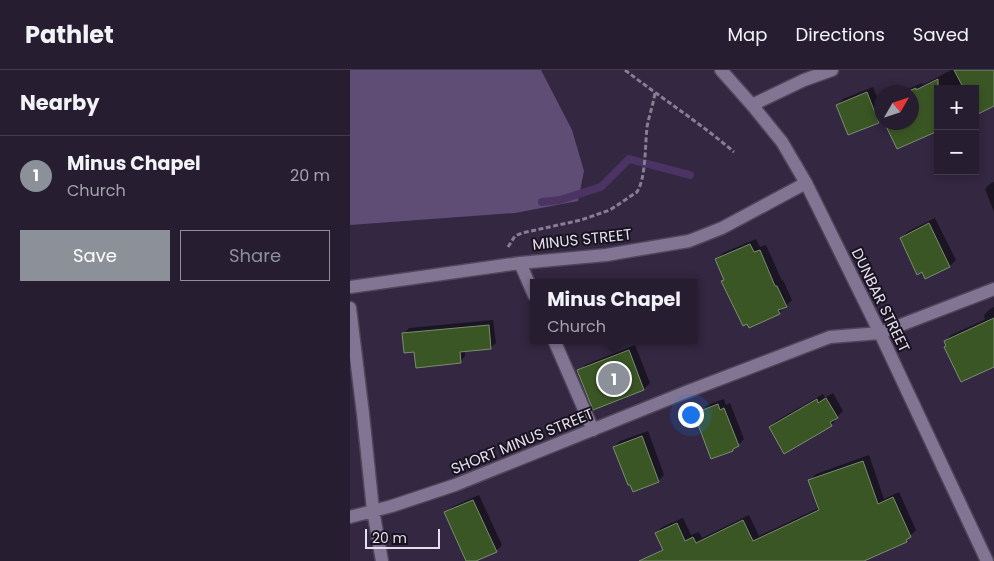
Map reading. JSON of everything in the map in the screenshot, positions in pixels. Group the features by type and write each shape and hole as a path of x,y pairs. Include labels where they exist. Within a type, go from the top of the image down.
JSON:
{"street":[{"name":"DUNBAR STREET","path":"721,70 752,104 782,142 806,183 880,333 987,561"},
{"path":"752,104 804,80 832,70"},
{"name":"MINUS STREET","path":"350,287 520,262 606,255 689,242 722,228 806,183"},
{"path":"520,262 530,286"},
{"name":"SHORT MINUS STREET","path":"350,517 392,506 455,485 686,392 830,337 880,333 994,289"},
{"path":"350,308 373,510 382,561"},
{"path":"556,344 593,430"}],"path":[{"path":"625,70 704,127 734,152"},
{"path":"506,249 515,236 580,220 610,210 639,190 648,125 655,93"}],"shaded area":[{"path":"350,70 541,70 572,130 584,171 578,201 515,213 350,225"}],"building":[{"path":"954,70 994,70 994,106 979,114 979,85 962,85"},
{"path":"938,79 938,85 934,85 934,133 897,149 888,130 919,130 919,88"},
{"path":"867,92 874,110 874,125 848,135 836,105"},
{"path":"929,223 950,267 925,279 922,272 917,275 900,238"},
{"path":"750,244 754,252 760,250 775,286 777,286 787,307 778,310 780,314 749,328 747,324 743,326 721,281 724,280 715,259"},
{"path":"994,318 994,367 961,382 944,347 946,346 944,341"},
{"path":"489,325 491,349 460,352 461,363 416,368 414,352 404,353 402,333"},
{"path":"629,350 644,390 593,410 577,370"},
{"path":"826,398 838,418 830,422 832,426 784,454 769,427 817,399 818,403"},
{"path":"718,404 720,410 724,408 739,446 733,449 733,451 711,459 696,419 702,417 700,411"},
{"path":"642,436 659,482 633,492 630,485 628,485 613,447"},
{"path":"863,461 878,504 893,497 911,537 906,540 907,542 864,561 639,561 663,550 655,533 677,523 685,541 693,537 696,543 743,520 753,541 819,510 808,480"},
{"path":"473,500 497,552 476,561 466,561 444,512"}],"waterway":[{"path":"542,202 560,200 601,187 629,159 690,175"}],"place":[{"name":"Minus Chapel","path":"614,379"}]}
